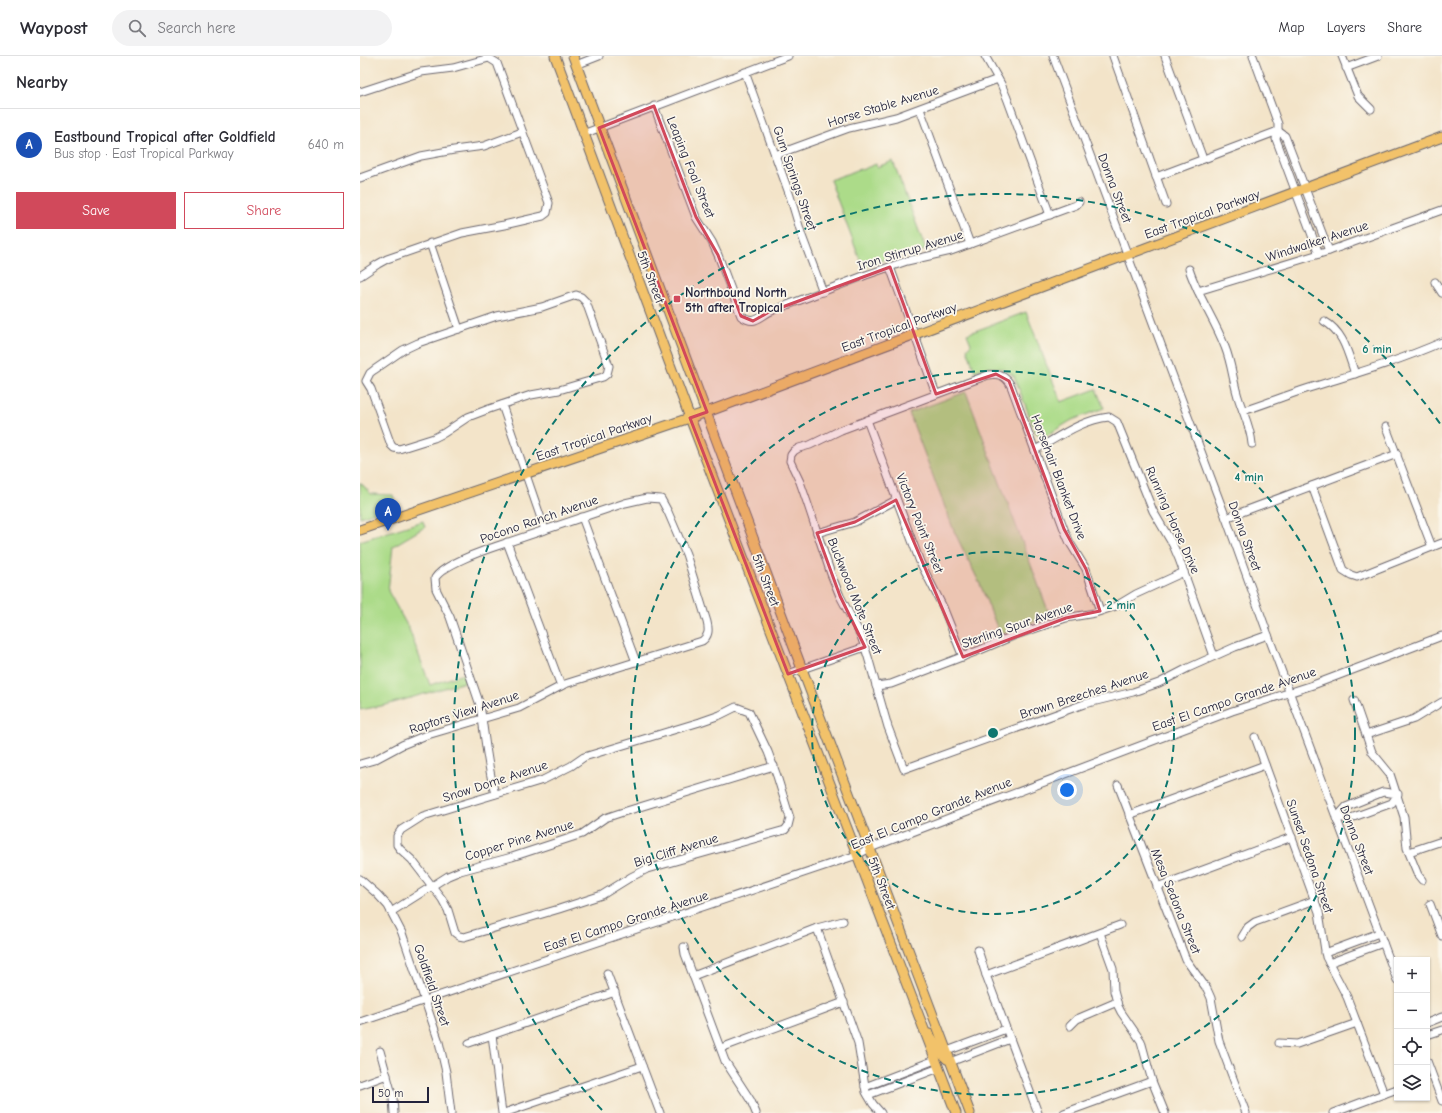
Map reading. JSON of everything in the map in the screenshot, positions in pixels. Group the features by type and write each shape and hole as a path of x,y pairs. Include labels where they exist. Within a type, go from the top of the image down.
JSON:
{"main road":[{"name":"5th Street","path":"555,56 690,418 956,1113"},
{"name":"5th Street","path":"574,60 968,1109"},
{"name":"East Tropical Parkway","path":"360,530 707,412 1442,137"},
{"path":"920,1021 942,1054 950,1062"},
{"path":"937,1064 945,1071 968,1109"}],"street":[{"path":"574,60 599,56"},
{"path":"583,134 788,56"},
{"path":"985,56 1007,98 1050,215"},
{"name":"Donna Street","path":"1053,56 1394,972"},
{"path":"1166,56 1203,159"},
{"path":"1253,56 1278,124 1276,139 1319,254"},
{"path":"1342,56 1358,96 1371,109"},
{"path":"1346,68 1378,56"},
{"path":"1116,57 1166,204"},
{"path":"360,92 421,72 453,68 484,58 489,58 497,64 549,203 547,213 543,216 462,233 430,243 387,259 360,276"},
{"name":"Gum Springs Street","path":"744,72 790,196 802,236 823,292"},
{"name":"Horse Stable Avenue","path":"775,155 849,128 896,117 920,109 998,79"},
{"name":"Leaping Foal Street","path":"654,106 696,217 712,242 718,255 741,316 747,320"},
{"path":"920,109 970,244"},
{"path":"1156,176 1278,131"},
{"path":"1278,131 1285,136 1329,251"},
{"path":"360,178 421,156 443,151 484,146 522,132"},
{"name":"Iron Stirrup Avenue","path":"747,320 753,321 769,312 907,261 940,255 1050,215 1076,205 1079,202"},
{"name":"Windwalker Avenue","path":"1198,291 1329,251 1442,210"},
{"path":"430,243 459,329"},
{"path":"867,420 936,394 890,267"},
{"path":"1189,269 1225,346 1252,444"},
{"path":"1435,282 1442,293"},
{"path":"572,296 581,297 586,302 609,366 608,374 603,377 559,390 531,395 502,405 468,417 434,438 399,449 394,448 391,446 371,389 366,381 368,377 374,370 403,350 418,343 459,329 497,316 542,308 566,300 572,296"},
{"path":"1324,321 1330,325 1342,338 1355,374"},
{"path":"1243,411 1416,354 1442,342"},
{"name":"Horsehair Blanket Drive","path":"936,394 988,375 996,374 1002,375 1011,386 1064,529 1086,568 1100,611"},
{"path":"502,405 545,530"},
{"name":"Running Horse Drive","path":"1035,450 1078,425 1109,417 1117,422 1147,498 1173,545 1214,656"},
{"name":"Buckwood Mote Street","path":"867,420 841,430 810,445 799,448 791,455 790,461 800,482 837,589 861,636 888,727 904,769"},
{"name":"Victory Point Street","path":"867,420 920,562 943,607 963,657"},
{"path":"1386,427 1432,547"},
{"path":"1226,518 1397,454"},
{"path":"1312,486 1342,570 1351,575 1357,576 1442,543"},
{"name":"Pocono Ranch Avenue","path":"482,719 480,705 450,617 436,589 435,578 442,570 481,551 625,503 647,498 657,498 663,502 686,554 707,622 708,633"},
{"path":"817,533 855,522 896,500"},
{"path":"582,517 636,662"},
{"path":"507,542 560,686"},
{"name":"Sterling Spur Avenue","path":"876,686 891,684 963,657 1013,636 1066,618 1116,606 1136,594 1184,572"},
{"name":"Raptors View Avenue","path":"360,764 374,760 402,745 424,736 519,708 560,686 702,641 706,638 708,633"},
{"name":"Brown Breeches Avenue","path":"904,769 1084,704 1133,692 1153,685 1214,656 1268,635"},
{"name":"East El Campo Grande Avenue","path":"360,1022 857,856 870,848 1232,711 1313,685 1442,636"},
{"path":"788,674 865,647"},
{"path":"1354,700 1372,752 1390,774 1398,794 1404,816 1407,848 1418,875 1422,880"},
{"path":"1366,735 1414,719 1442,702"},
{"name":"Snow Dome Avenue","path":"432,885 412,860 397,845 397,836 400,830 423,816 543,780 594,753 700,722 720,715 736,707 749,712 774,766"},
{"path":"482,719 488,767 495,794"},
{"name":"Sunset Sedona Street","path":"1254,737 1319,912 1325,953 1329,964 1347,997 1384,1094"},
{"path":"1129,815 1265,765"},
{"name":"Big Cliff Avenue","path":"432,885 448,910 455,933 464,937 602,895 647,869 785,830 788,826 790,818 774,766"},
{"name":"Copper Pine Avenue","path":"391,912 432,885 460,871 512,857 582,834 605,818 774,766"},
{"name":"Mesa Sedona Street","path":"1118,785 1186,960 1207,989 1211,998 1219,1041 1246,1113"},
{"path":"1336,818 1346,807 1383,792 1398,794"},
{"path":"1336,818 1351,818 1392,803 1398,794"},
{"path":"1157,887 1292,837"},
{"path":"1409,852 1442,841"},
{"name":"Goldfield Street","path":"360,879 377,894 391,912 402,933 439,1042 446,1072 451,1113"},
{"path":"1242,937 1248,928 1255,922 1315,900"},
{"path":"1430,904 1442,934"},
{"path":"693,976 817,928 843,921"},
{"path":"986,975 1120,925"},
{"path":"817,928 858,1042 865,1087 868,1096 881,1113"},
{"path":"1100,933 1113,969 1117,1002 1121,1012 1141,1041 1152,1080 1165,1113"},
{"path":"1325,953 1380,933"},
{"path":"1329,964 1383,943"},
{"path":"684,947 685,954 725,1061 751,1101 756,1113"},
{"path":"978,950 1038,1113"},
{"path":"607,973 660,1113"},
{"path":"469,1044 615,992"},
{"path":"721,1048 844,1002"},
{"path":"1070,1026 1077,1019 1117,1002"},
{"path":"1430,1022 1442,1017"},
{"path":"1278,1043 1291,1045 1302,1043 1357,1023"},
{"path":"946,1051 1006,1029"},
{"path":"1430,1034 1442,1030"},
{"path":"492,1035 503,1113 642,1066"},
{"path":"950,1062 1010,1039"},
{"path":"380,1051 393,1098 394,1113"},
{"path":"865,1087 937,1064"},
{"path":"868,1096 937,1064"},
{"path":"1428,1065 1442,1101"},
{"path":"360,1085 387,1076"},
{"path":"1064,1113 1152,1080"},
{"path":"1333,1113 1394,1090"}],"highlighted area":[{"path":"654,106 696,217 718,255 741,316 753,321 769,312 890,267 936,394 996,374 1009,381 1064,529 1086,569 1100,611 1066,618 963,657 896,500 855,522 817,533 840,596 865,647 788,674 690,418 707,412 599,128"}],"green space":[{"path":"893,161 926,250 891,257 863,268 830,180 876,164 877,167"},
{"path":"1026,312 1061,402 1096,389 1104,408 1072,420 1044,437 1036,433 1014,376 1004,369 988,367 975,371 967,349 971,344 967,334"},
{"path":"966,392 1050,616 1000,635 980,584 954,531 909,413"},
{"path":"360,482 371,494 393,495 396,505 360,517"},
{"path":"423,521 425,527 393,546 388,591 409,629 430,685 463,674 465,682 386,705 360,710 360,541"}],"place":[{"name":"Northbound North 5th after Tropical","path":"677,299"},
{"name":"Eastbound Tropical after Goldfield","path":"388,531"}]}
